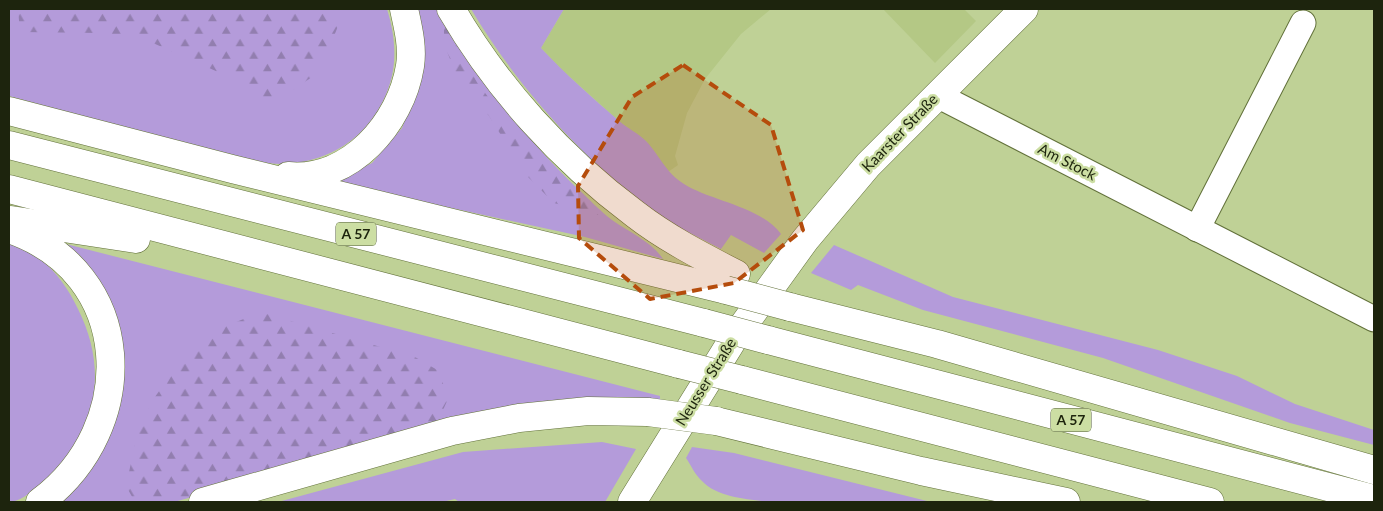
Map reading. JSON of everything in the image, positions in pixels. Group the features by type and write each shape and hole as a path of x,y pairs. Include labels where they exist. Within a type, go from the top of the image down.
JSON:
{"main road":[{"path":"232,169 251,170 290,177 316,175 344,164 367,147 389,122 403,94 410,64 410,35 404,9"},
{"path":"450,9 466,36 502,85 544,134 594,182 635,215 683,246 731,282"},
{"name":"Kaarster Straße","path":"786,266 868,166 1024,9"},
{"path":"9,112 232,169 731,282 937,344 1374,470"},
{"name":"A 57","path":"9,145 704,323 1374,499"},
{"path":"9,190 1210,502"},
{"path":"9,220 271,259"},
{"path":"9,229 44,244 69,263 90,290 103,322 110,353 111,387 99,428 89,450 72,474 40,502"},
{"name":"Neusser Straße","path":"632,502 732,341 786,266"},
{"path":"202,502 452,431 529,417 588,411 648,412 716,421 921,471 1066,502"}],"street":[{"path":"1197,229 1303,23"},
{"name":"Am Stock","path":"937,95 1374,319"}],"highlighted area":[{"path":"683,65 771,125 803,230 734,283 650,299 579,238 578,186 632,97"}],"shaded area":[{"path":"564,9 771,9 741,34 705,79 687,113 675,156 678,165 668,172 646,141 621,123 561,69 541,48"},
{"path":"883,9 964,9 976,21 935,63"}],"green space":[{"path":"9,9 387,9 393,35 393,73 385,98 378,110 370,122 350,142 312,160 284,164 268,163 9,96"},
{"path":"18,9 345,9 334,36 312,77 268,107 236,80 144,39 101,33 20,32"},
{"path":"415,9 439,9 486,81 538,148 603,213 647,242 663,259 585,237 332,182 372,163 402,128 417,88"},
{"path":"471,9 564,9 541,48 550,58 619,121 640,135 678,180 695,190 762,217 781,234 764,253 731,235 721,249 680,228 651,210 594,162 548,114 506,62"},
{"path":"444,24 477,82 514,132 599,215 554,203 526,175 489,116 456,74 444,44"},
{"path":"9,242 39,258 51,269 66,288 78,309 87,331 93,354 95,376 88,418 66,458 30,492 20,499 9,502"},
{"path":"66,244 660,396 660,403 221,489 174,502 56,502 119,381 65,248"},
{"path":"834,245 953,297 1158,350 1237,376 1295,404 1374,430 1374,445 1290,423 1103,358 923,310 858,285 851,290 811,273"},
{"path":"260,312 415,357 439,371 448,399 438,421 364,448 171,502 135,502 126,486 137,435 152,401 175,369 222,328"},
{"path":"602,442 636,449 605,502 459,502 455,499 442,502 278,502 463,452"},
{"path":"692,447 734,453 931,502 770,502 734,497 716,491 700,479 686,458"}]}
